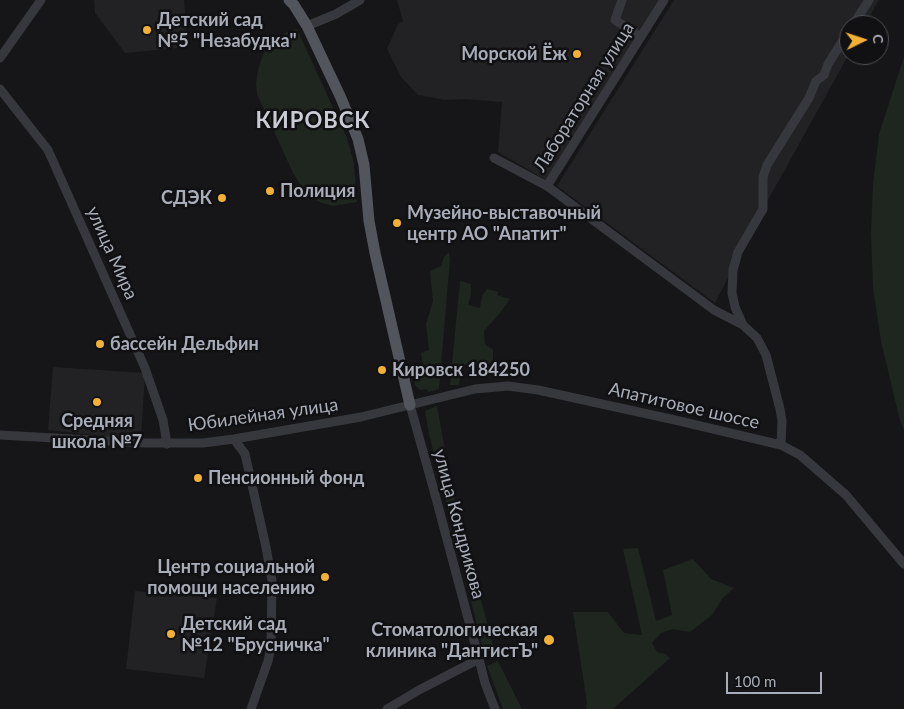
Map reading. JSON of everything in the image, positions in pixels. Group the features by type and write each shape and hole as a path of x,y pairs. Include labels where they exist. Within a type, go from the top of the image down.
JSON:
{"main road":[{"path":"289,0 305,24 358,139 364,165 369,221 375,253 410,405"}],"street":[{"path":"0,58 41,0"},
{"path":"305,24 336,14 360,0"},
{"path":"622,0 615,20 641,37"},
{"name":"Лабораторная улица","path":"546,186 664,0"},
{"path":"859,15 869,0"},
{"name":"Лабораторная улица","path":"743,326 735,307 732,293 733,270 738,252 764,209 762,177 767,165 809,98 816,81 824,75 828,64 839,47"},
{"name":"улица Мира","path":"0,89 48,150 145,368 163,420 167,444"},
{"name":"Лабораторная улица","path":"494,158 546,186 714,310 743,326 757,338 766,355 780,409 782,421 781,446"},
{"name":"Апатитовое шоссе","path":"410,405 476,389 508,386 564,395 781,446 800,455 846,495 904,564"},
{"name":"Юбилейная улица","path":"0,435 167,444 203,443 351,419 410,405"},
{"name":"улица Кондрикова","path":"410,405 479,659 495,709"},
{"path":"234,439 245,454 272,581 271,647 251,709"},
{"path":"387,709 479,659"}],"shaded area":[{"name":"Детский сад №5 \"Незабудка\"","path":"94,0 184,0 188,47 125,53 95,13"},
{"path":"397,0 660,0 546,180 498,152 502,102 465,99 445,100 418,95 401,77 387,49 398,24 403,21"},
{"path":"674,0 879,0 871,15 839,15 839,65 843,65 763,209 715,303 557,186"},
{"path":"297,29 347,138 354,163 357,202 333,206 313,199 303,189 293,173 257,94 256,83 263,54 278,38 287,32"},
{"path":"904,57 904,430 900,421 881,341 873,288 871,233 873,184 879,134"},
{"path":"449,252 450,259 439,389 428,392 427,389 420,390 415,385 414,366 423,364 421,353 429,350 426,324 433,301 430,271 441,266 444,257"},
{"path":"460,281 471,284 468,305 480,308 482,296 487,289 498,292 497,295 510,299 484,331 485,344 493,350 493,360 488,367 462,365 459,385 450,385"},
{"name":"Средняя школа №7","path":"53,367 145,373 141,440 48,430"},
{"path":"437,406 452,490 493,645 488,647 482,645 429,434 425,411"},
{"path":"638,548 656,621 672,615 663,570 693,559 711,579 734,588 722,599 712,615 690,632 673,629 661,633 652,643 657,652 665,654 670,658 613,709 586,709 587,703 573,612 608,612 624,633 642,635 623,549"},
{"name":"Детский сад №12 \"Брусничка\"","path":"135,591 217,598 204,678 126,669"},
{"path":"498,661 522,709 503,709 487,666"}],"place":[{"name":"Детский сад №5 \"Незабудка\"","path":"147,30"},
{"name":"Морской Ёж","path":"577,54"},
{"name":"Полиция","path":"270,191"},
{"name":"СДЭК","path":"222,198"},
{"name":"Музейно-выставочный центр АО \"Апатит\"","path":"397,223"},
{"name":"бассейн Дельфин","path":"100,344"},
{"name":"Кировск 184250","path":"382,370"},
{"name":"Средняя школа №7","path":"97,402"},
{"name":"Пенсионный фонд","path":"198,478"},
{"name":"Центр социальной помощи населению","path":"325,577"},
{"name":"Детский сад №12 \"Брусничка\"","path":"171,634"},
{"name":"Стоматологическая клиника \"ДантистЪ\"","path":"549,640"}],"district":[{"name":"КИРОВСК","path":"313,121"}]}
